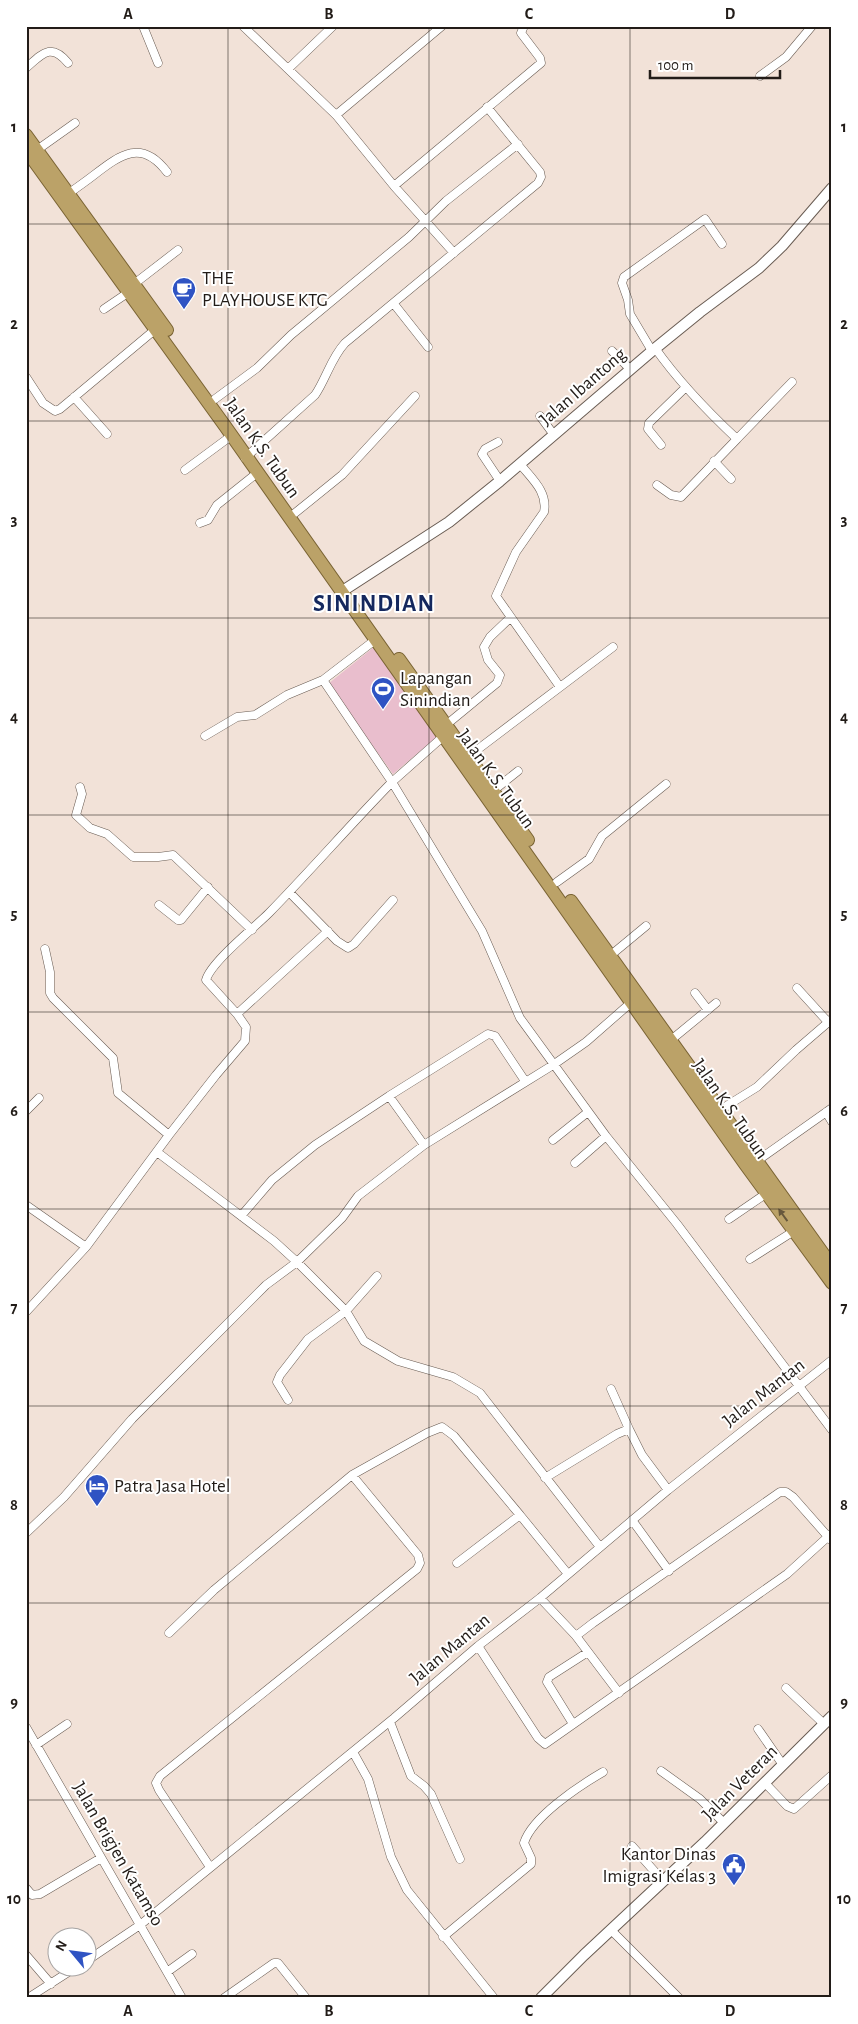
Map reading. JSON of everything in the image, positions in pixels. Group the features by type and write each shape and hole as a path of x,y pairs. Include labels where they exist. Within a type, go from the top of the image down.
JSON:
{"highway":[{"name":"Jalan K.S. Tubun","path":"26,135 31,157 65,196 159,327 215,399 259,471 636,999 767,1193 832,1283"},
{"name":"Jalan K.S. Tubun","path":"159,327 231,436 248,455"},
{"name":"Jalan K.S. Tubun","path":"270,485 295,513 375,640 446,731 469,756 611,956 636,999 671,1040 832,1266"}],"street":[{"path":"143,26 158,62"},
{"path":"243,26 336,115 394,186 454,253"},
{"path":"288,70 333,26"},
{"path":"336,115 442,26"},
{"path":"760,76 786,56 812,26"},
{"path":"394,186 540,63 540,58 523,37 521,27"},
{"path":"26,68 44,53 50,51 60,54 68,63"},
{"path":"248,455 315,395 338,352 345,343 394,304 540,180 540,172 487,107"},
{"path":"31,157 75,123"},
{"path":"215,399 257,368 291,335 401,244 467,183 518,144"},
{"path":"65,196 111,161 130,153 139,152 151,156 167,172"},
{"name":"Jalan Ibantong","path":"345,590 449,522 500,481 654,349 759,268 782,246 831,190"},
{"path":"722,244 706,219 624,276 622,283 628,300 630,314 654,349 685,388 737,439"},
{"path":"104,309 178,250"},
{"path":"394,304 428,346"},
{"path":"26,377 43,402 51,410 60,409 159,327"},
{"path":"612,351 630,370"},
{"path":"657,485 671,495 681,497 792,382"},
{"path":"661,445 648,429 649,424 685,388"},
{"path":"295,513 342,475 415,396"},
{"path":"74,397 107,434"},
{"path":"540,416 554,435"},
{"path":"185,470 231,436"},
{"path":"498,442 485,449 482,454 500,481"},
{"path":"714,462 731,479"},
{"path":"520,464 541,490 545,504 544,512 516,552 497,590 496,596 560,687"},
{"path":"200,523 208,520 217,505 259,471"},
{"path":"26,1312 86,1247 169,1134 245,1041 246,1027 237,1014 206,980 207,975 289,892 392,782 497,683 500,675 488,660 484,647 490,637 510,618"},
{"path":"206,736 237,717 255,715 286,695 323,680 375,640"},
{"path":"469,756 613,647"},
{"path":"323,680 392,782 482,931 520,1018 552,1065 677,1224 832,1430"},
{"path":"493,791 518,770"},
{"path":"558,882 589,859 602,836 666,784"},
{"path":"80,787 82,794 76,815 90,828 107,834 133,857 173,855 252,930"},
{"path":"159,905 178,920 181,920 208,887"},
{"path":"289,892 348,948 354,944 392,900"},
{"path":"611,956 646,926"},
{"path":"237,1014 328,931"},
{"path":"45,949 50,972 50,993 53,998 114,1058 118,1093 169,1134"},
{"path":"720,1110 761,1083 830,1021 797,988"},
{"path":"695,993 708,1010"},
{"path":"26,1533 64,1497 132,1419 266,1285 297,1262 342,1218 358,1196 424,1144 586,1042 636,999"},
{"path":"671,1040 716,1003"},
{"path":"241,1216 282,1170 315,1145 388,1096 490,1034 495,1036 525,1082"},
{"path":"388,1096 424,1144"},
{"path":"26,1111 39,1098"},
{"path":"757,1161 829,1110 832,1122"},
{"path":"553,1140 588,1112"},
{"path":"576,1163 606,1136"},
{"path":"157,1152 274,1241 346,1311 364,1341 405,1364 440,1372 474,1388 600,1547"},
{"path":"729,1220 767,1193"},
{"path":"26,1205 86,1247"},
{"path":"750,1259 794,1231"},
{"path":"288,1400 277,1382 280,1375 308,1339 346,1311 377,1276"},
{"name":"Jalan Mantan","path":"98,1953 140,1925 354,1752 478,1646 540,1598 668,1490 832,1360"},
{"path":"611,1389 642,1455 668,1490"},
{"path":"168,1633 214,1590 352,1476 427,1433 442,1427 454,1436 568,1574"},
{"path":"545,1478 617,1434 630,1429"},
{"path":"210,1867 159,1790 156,1783 160,1776 414,1572 420,1563 418,1555 352,1476"},
{"path":"478,1646 541,1742 547,1743 787,1574 831,1537 792,1497 786,1492 780,1492 576,1636"},
{"path":"457,1563 520,1515"},
{"path":"632,1520 669,1571"},
{"path":"540,1598 576,1636 619,1693"},
{"path":"573,1724 547,1682 549,1677 588,1652"},
{"path":"786,1688 828,1720"},
{"name":"Jalan Veteran","path":"541,1998 724,1823 828,1720"},
{"path":"390,1722 411,1776 431,1794 460,1859"},
{"path":"36,1746 67,1724"},
{"name":"Jalan Brigjen Katamso","path":"27,1729 182,1998"},
{"path":"758,1729 783,1765"},
{"path":"354,1752 368,1779 384,1834 406,1890 494,1998"},
{"path":"661,1771 700,1799 724,1823"},
{"path":"443,1937 531,1864 531,1858 524,1844 529,1834 546,1814 570,1792 603,1772"},
{"path":"765,1783 786,1806 794,1809 832,1775"},
{"path":"632,1846 663,1880"},
{"path":"26,1888 32,1895 40,1894 101,1858"},
{"path":"611,1930 679,1998"},
{"path":"167,1972 192,1954"},
{"path":"26,1955 51,1984"},
{"path":"224,1998 278,1962 306,1998"},
{"path":"28,1998 63,1976"}],"shaded area":[{"name":"Lapangan Sinindian","path":"374,647 438,736 393,774 328,684"}],"place":[{"name":"THE PLAYHOUSE KTG","path":"184,310"},
{"name":"Lapangan Sinindian","path":"383,710"},
{"name":"Patra Jasa Hotel","path":"97,1507"},
{"name":"Kantor Dinas Imigrasi Kelas 3","path":"734,1886"}],"district":[{"name":"SININDIAN","path":"374,604"}]}
